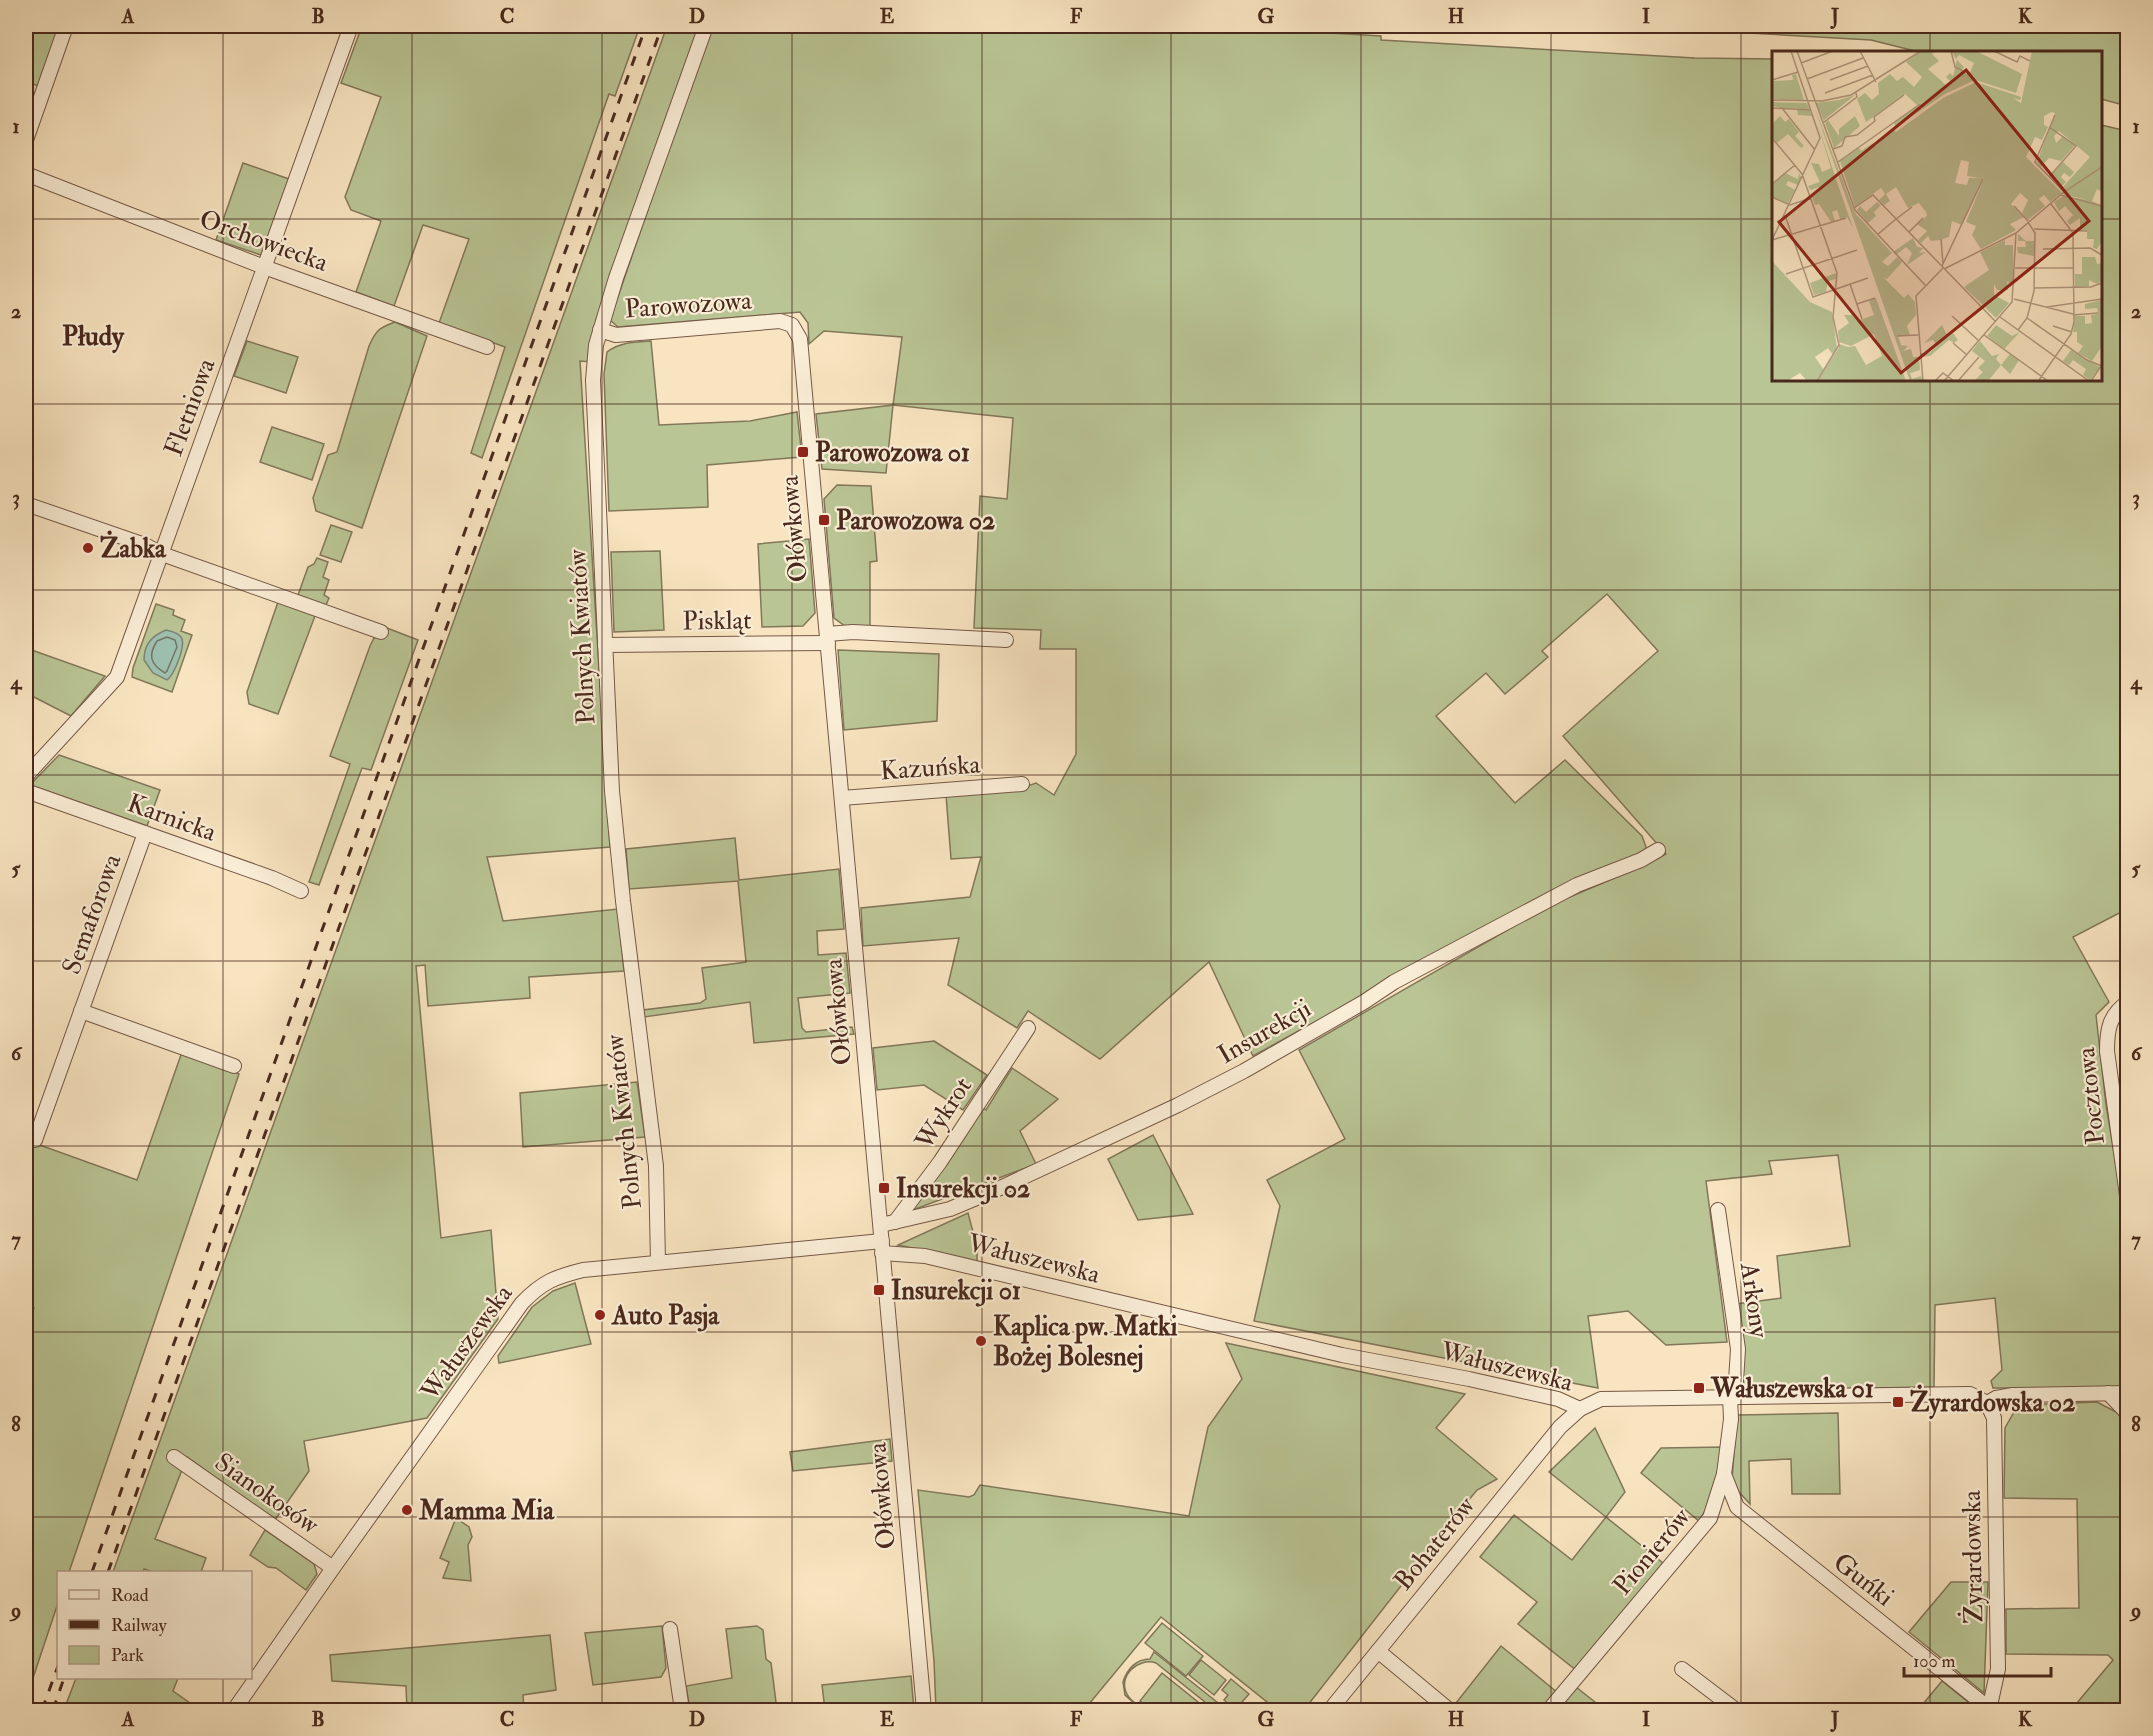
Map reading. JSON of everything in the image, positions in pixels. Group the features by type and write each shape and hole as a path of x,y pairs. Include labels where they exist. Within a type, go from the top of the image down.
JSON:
{"street":[{"path":"26,140 66,26"},
{"name":"Fletniowa","path":"26,776 117,677 351,26"},
{"name":"Polnych Kwiatów","path":"658,1262 656,1166 623,901 612,791 593,380 596,345 616,278 706,26"},
{"name":"Orchowiecka","path":"26,174 264,267 487,347"},
{"name":"Parowozowa","path":"600,330 616,335 780,321"},
{"name":"Ołówkowa","path":"780,321 792,325 800,339 842,798 888,1223 882,1247 924,1710"},
{"path":"26,504 381,632"},
{"name":"Piskląt","path":"605,645 828,638 853,632 1006,640"},
{"name":"Kazuńska","path":"842,798 1022,784"},
{"name":"Karnicka","path":"26,790 272,878 301,891"},
{"name":"Semaforowa","path":"35,1140 145,833"},
{"name":"Insurekcji","path":"888,1223 950,1209 1178,1105 1244,1071 1364,1002 1394,982 1577,885 1641,860 1658,850"},
{"name":"Pocztowa","path":"2127,1002 2110,1020 2107,1035 2107,1051 2127,1203"},
{"name":"Semaforowa","path":"81,1011 234,1066"},
{"name":"Wykrot","path":"888,1223 935,1169 1028,1028"},
{"name":"Arkony","path":"1718,1209 1738,1349 1733,1397"},
{"name":"Wałuszewska","path":"234,1710 508,1323 535,1289 558,1276 583,1270 658,1262 882,1247 1342,1355 1469,1379 1558,1399 1580,1409 1601,1399 1733,1397 1970,1394 1987,1403"},
{"path":"2108,1393 2127,1414"},
{"path":"1987,1403 2002,1396 2013,1395 2127,1393"},
{"name":"Pionierów","path":"1549,1710 1710,1518 1724,1474 1733,1397"},
{"name":"Żyrardowska","path":"1987,1403 1992,1409 1994,1421 1998,1669 1990,1710"},
{"name":"Bohaterów","path":"1330,1710 1560,1427 1580,1409"},
{"name":"Sianokosów","path":"174,1457 333,1568"},
{"name":"Guńki","path":"1724,1474 1737,1507 1990,1710"},
{"path":"670,1629 682,1710"},
{"path":"1378,1651 1449,1710"},
{"path":"1682,1669 1736,1710"}],"green space":[{"path":"26,26 60,26 39,86 26,82"},
{"path":"362,26 640,26 615,96 609,94 482,458 471,453 505,347 439,323 469,239 423,225 394,306 356,292 381,221 351,210 345,197 381,97 341,83"},
{"path":"667,26 702,26 596,320 591,362 580,361 610,847 487,857 503,921 618,909 624,971 529,977 530,998 428,1006 425,965 416,966 441,1238 491,1230 498,1319 427,1418 304,1441 309,1471 275,1520 187,1457 155,1539 206,1558 201,1571 144,1569 143,1571 113,1571"},
{"path":"711,26 1178,26 1214,28 1215,26 1313,26 1313,32 1381,36 1381,40 1695,58 1772,59 1772,381 2102,381 2102,125 2127,131 2127,909 2073,937 2109,1002 2096,1015 2106,1105 2127,1231 2127,1388 1993,1388 1991,1381 2002,1370 1995,1298 1935,1305 1934,1387 1764,1390 1740,1387 1736,1304 1781,1298 1777,1256 1850,1246 1838,1155 1769,1161 1772,1174 1706,1181 1727,1342 1666,1345 1628,1311 1588,1316 1598,1388 1254,1321 1280,1206 1267,1180 1345,1139 1299,1050 1551,905 1666,854 1563,736 1658,651 1607,594 1542,651 1548,657 1505,694 1486,673 1436,716 1515,803 1565,760 1642,836 1646,847 1642,855 1552,892 1253,1056 1209,962 1100,1059 1028,1011 1017,1028 948,985 959,938 863,946 861,908 970,897 981,857 951,859 946,795 1019,789 1036,783 1054,795 1076,754 1076,649 1040,649 1041,630 974,628 980,496 1007,499 1013,418 893,405 902,337 824,331 809,344 808,323 800,312 618,327 610,320"},
{"path":"1624,26 2127,26 2127,106 2102,99 2102,51 1915,51 1871,40"},
{"path":"243,163 289,179 261,255 216,240"},
{"path":"395,322 427,336 362,528 316,511 313,498 328,455 337,452 371,341 379,330"},
{"path":"247,341 298,357 286,393 234,376"},
{"path":"651,341 659,425 750,421 797,412 802,457 707,465 708,507 609,511 604,374 607,352 622,344"},
{"path":"893,405 886,473 822,469 816,414"},
{"path":"272,427 324,444 312,480 260,462"},
{"path":"837,485 871,486 877,561 870,562 870,627 845,626 834,618 824,499"},
{"path":"331,525 352,532 341,562 320,555"},
{"path":"809,539 815,613 803,626 762,627 758,544"},
{"path":"660,551 664,630 614,632 611,552"},
{"path":"317,558 328,562 323,577 329,580 324,595 329,598 326,605 298,595 308,567 314,564"},
{"path":"278,602 315,616 278,714 249,704 247,692"},
{"path":"156,604 174,610 173,615 185,620 181,631 192,635 172,692 132,677 133,668"},
{"path":"387,628 418,640 371,770 362,768 319,885 309,882 350,764 330,756 370,646 374,638 384,635"},
{"path":"26,648 105,676 71,716 26,693"},
{"path":"838,650 939,654 937,721 844,730"},
{"path":"59,755 160,790 147,826 30,785"},
{"path":"735,838 739,880 839,869 844,929 817,931 818,955 846,953 850,993 798,998 802,1028 806,1032 852,1027 854,1034 754,1043 750,1002 644,1017 643,1010 700,1003 706,999 702,968 746,962 738,881 629,889 626,849"},
{"path":"934,1041 987,1075 963,1110 924,1085 877,1090 873,1048"},
{"path":"182,1052 239,1074 69,1571 57,1571 57,1606 26,1699 26,1333 34,1308 26,1307 26,1140 137,1180"},
{"path":"1012,1068 1058,1099 1020,1131 1036,1164 910,1211 979,1105 986,1110"},
{"path":"637,1082 645,1137 523,1147 520,1093"},
{"path":"1153,1135 1193,1214 1138,1220 1108,1159"},
{"path":"968,1213 977,1247 977,1262 898,1245"},
{"path":"575,1283 591,1344 499,1363 498,1356 532,1307 553,1291"},
{"path":"1226,1343 1465,1394 1436,1428 1497,1479 1477,1490 1304,1710 1277,1710 1161,1617 1084,1710 936,1710 934,1661 918,1490 969,1497 974,1495 980,1485 1189,1516 1208,1427 1242,1379"},
{"path":"2097,1402 2120,1414 2127,1423 2127,1710 2071,1710 2113,1660 2108,1655 2006,1654 2006,1609 2079,1608 2077,1499 2004,1498 2005,1428 2018,1405"},
{"path":"1838,1413 1840,1494 1792,1494 1791,1459 1749,1461 1750,1504 1739,1492 1732,1479 1737,1415"},
{"path":"1595,1428 1625,1492 1606,1517 1549,1472"},
{"path":"890,1439 892,1461 793,1471 790,1452"},
{"path":"1725,1447 1710,1503 1699,1521 1641,1473 1661,1448"},
{"path":"1514,1515 1572,1560 1606,1517 1663,1563 1577,1671 1518,1624 1537,1602 1480,1557"},
{"path":"456,1518 469,1527 472,1537 468,1545 471,1581 443,1578 449,1562 440,1558"},
{"path":"265,1530 314,1564 317,1574 306,1590 276,1568 268,1567 250,1555"},
{"path":"1951,1582 1988,1582 1984,1693 1909,1632"},
{"path":"1162,1623 1203,1656 1186,1676 1145,1643"},
{"path":"662,1626 666,1668 661,1677 593,1685 585,1633"},
{"path":"757,1626 763,1630 766,1659 771,1663 777,1710 737,1710 736,1706 690,1710 686,1686 732,1678 726,1629"},
{"path":"550,1635 556,1690 523,1695 524,1710 407,1710 406,1686 332,1681 330,1655"},
{"path":"1501,1646 1558,1693 1544,1710 1455,1710 1452,1708"},
{"path":"1154,1652 1227,1710 1215,1710 1156,1663 1149,1662 1137,1665 1127,1675 1125,1681 1128,1697 1145,1710 1142,1710 1125,1695 1123,1682 1127,1673 1133,1666 1140,1661 1150,1659"},
{"path":"1201,1660 1226,1680 1214,1695 1189,1675"},
{"path":"1162,1673 1208,1710 1152,1710 1140,1701"},
{"path":"911,1676 914,1710 825,1710 822,1685"},
{"path":"76,1679 178,1679 173,1691 200,1710 64,1710"},
{"path":"1231,1679 1249,1694 1235,1710 1224,1700 1228,1695 1222,1690"},
{"path":"1942,1681 1978,1710 1918,1710"},
{"path":"1576,1687 1605,1710 1558,1710"}],"water":[{"path":"166,630 179,635 183,643 173,673 167,680 153,673 144,660 145,649 150,641"}],"railway":[{"path":"92,1571 646,26"},
{"path":"108,1571 662,26"},
{"path":"42,1710 57,1669"},
{"path":"53,1710 64,1679"}],"place":[{"name":"Parowozowa 01","path":"803,452"},
{"name":"Parowozowa 02","path":"824,520"},
{"name":"Żabka","path":"88,548"},
{"name":"Insurekcji 02","path":"884,1188"},
{"name":"Insurekcji 01","path":"879,1290"},
{"name":"Auto Pasja","path":"600,1315"},
{"name":"Kaplica pw. Matki Bożej Bolesnej","path":"981,1341"},
{"name":"Wałuszewska 01","path":"1699,1388"},
{"name":"Żyrardowska 02","path":"1898,1402"},
{"name":"Mamma Mia","path":"407,1510"}],"district":[{"name":"Płudy","path":"93,336"}]}
